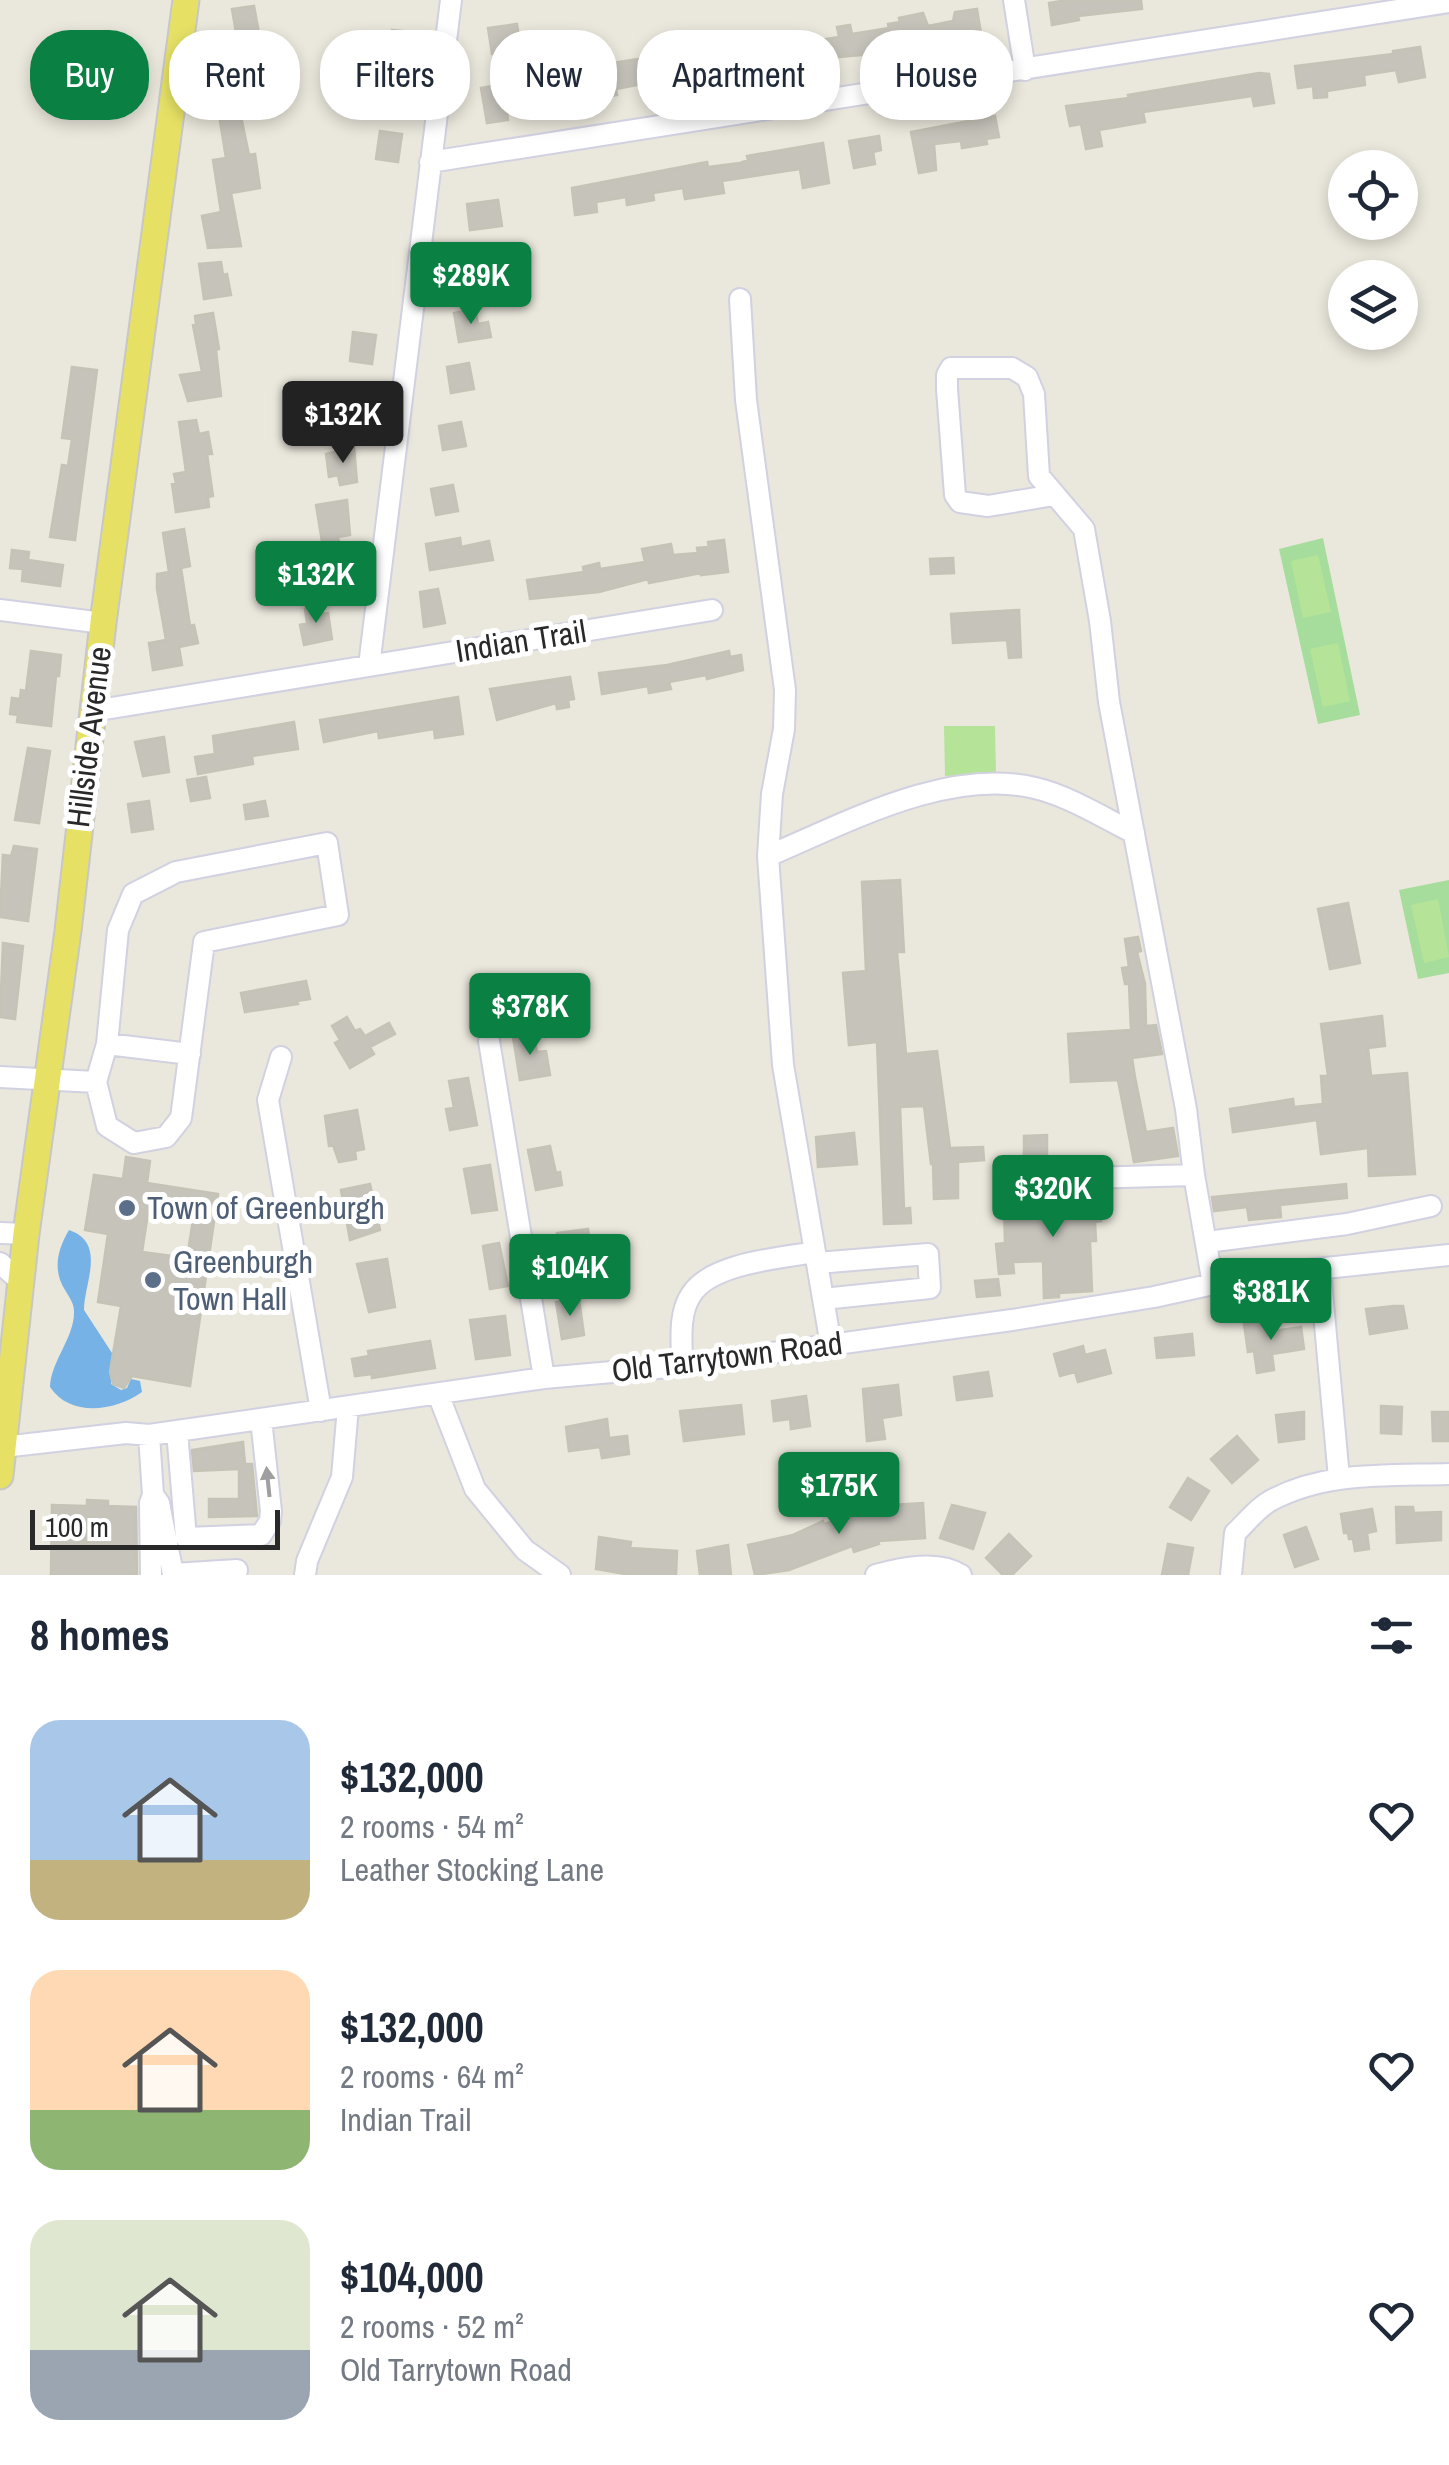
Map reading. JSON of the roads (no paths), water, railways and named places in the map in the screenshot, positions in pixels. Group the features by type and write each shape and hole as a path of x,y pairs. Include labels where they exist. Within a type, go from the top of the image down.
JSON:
{"main road":[{"name":"Hillside Avenue","path":"0,1476 21,1282 13,1233 46,1081 186,0"}],"street":[{"path":"369,666 451,0"},
{"path":"1014,0 1026,70"},
{"path":"430,162 1449,2"},
{"path":"740,299 746,400 785,690 768,856 783,1066 831,1345"},
{"path":"1054,494 988,506 960,502 955,495 947,389 951,368 1012,368 1027,377 1034,394 1039,476 1084,529 1110,702 1186,1109 1214,1284"},
{"path":"0,610 103,623"},
{"name":"Indian Trail","path":"92,711 712,610"},
{"path":"768,856 915,797 976,783 1034,788 1077,804 1134,833"},
{"path":"327,842 338,916 204,942 181,1118 166,1137 134,1143 106,1126 96,1082 106,1044 118,930 133,894 176,872 327,842"},
{"path":"490,1041 544,1378"},
{"path":"106,1044 190,1054"},
{"path":"282,1057 268,1100 321,1410"},
{"path":"0,1076 96,1082"},
{"path":"1013,1180 1194,1175"},
{"path":"1206,1242 1347,1224 1431,1206"},
{"path":"682,1365 682,1328 690,1295 713,1274 764,1260 928,1254 930,1288 823,1298"},
{"name":"Old Tarrytown Road","path":"3,1447 126,1433 150,1435 544,1378 682,1365 1012,1320 1250,1276 1449,1255"},
{"path":"0,1262 21,1282"},
{"path":"1320,1270 1340,1478"},
{"path":"438,1394 475,1489 525,1550 560,1575"},
{"path":"306,1575 342,1477 348,1407"},
{"path":"177,1431 186,1538 261,1535 271,1511 261,1419"},
{"path":"150,1435 151,1575"},
{"path":"1231,1575 1235,1534 1266,1502 1313,1483 1340,1478 1449,1474"},
{"path":"153,1495 159,1502 173,1574 237,1570 236,1575"},
{"path":"876,1575 902,1568 951,1568 960,1575"}],"water":[{"path":"69,1230 81,1236 90,1254 84,1310 112,1353 111,1384 121,1390 127,1388 131,1379 140,1381 142,1392 119,1404 81,1407 69,1404 50,1387 73,1321 73,1305 58,1267 59,1252"}],"place":[{"name":"Town of Greenburgh","path":"127,1208"},
{"name":"Greenburgh Town Hall","path":"153,1280"}]}
